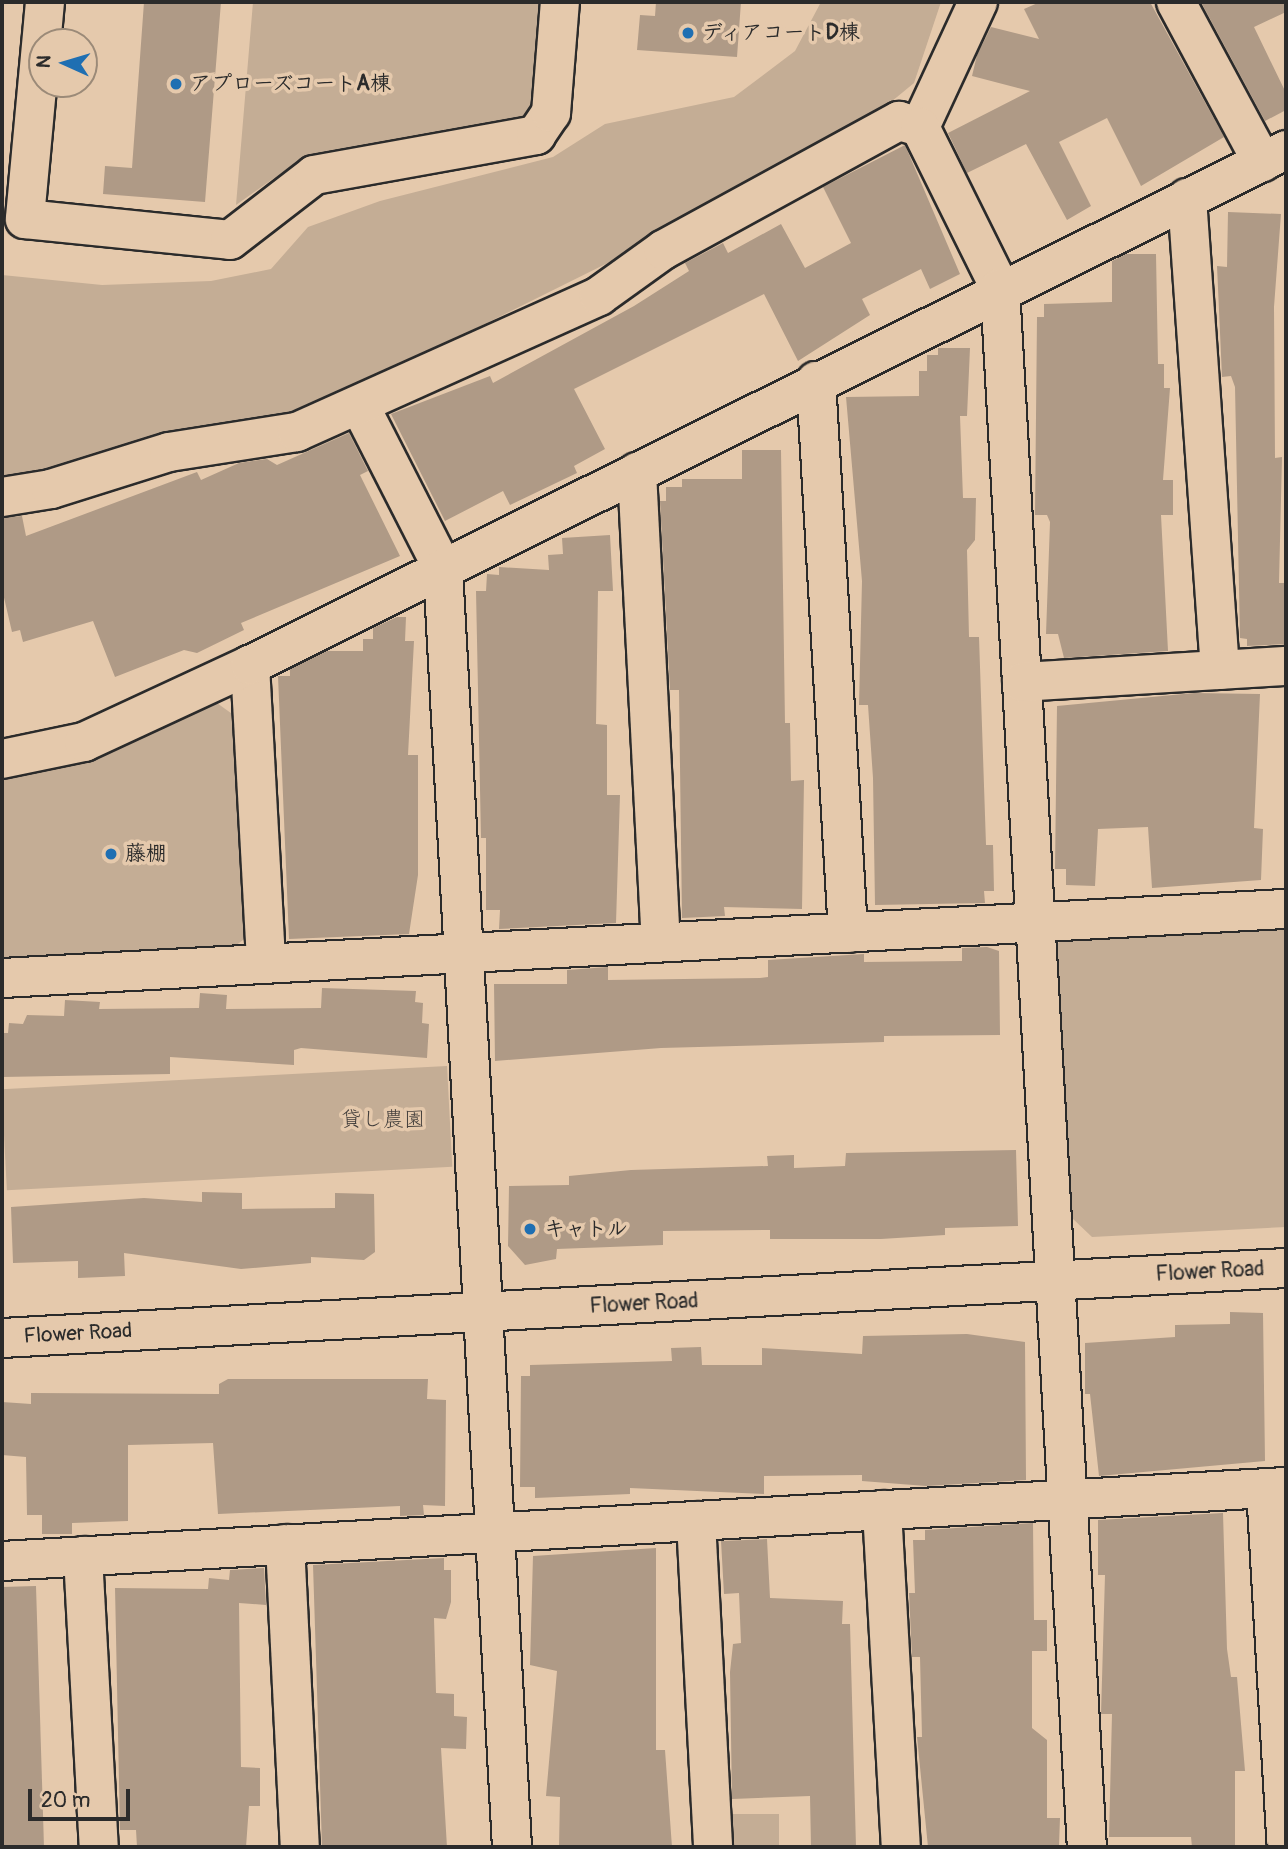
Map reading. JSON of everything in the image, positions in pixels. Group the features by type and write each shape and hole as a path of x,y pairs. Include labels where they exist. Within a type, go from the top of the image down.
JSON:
{"street":[{"path":"45,2 25,219 230,240 314,175 536,135 551,113 560,2"},
{"path":"920,127 978,2"},
{"path":"2,759 83,741 250,665 1000,288 1274,156 1176,2"},
{"path":"2,497 51,489 169,452 297,432 360,406 599,296 663,250 899,121 920,127 1000,288 1087,1847"},
{"path":"1187,198 1220,670"},
{"path":"816,381 848,933"},
{"path":"360,406 443,569 512,1847"},
{"path":"637,472 661,941"},
{"path":"250,665 266,962"},
{"path":"1022,681 1286,666"},
{"path":"2,978 266,962 464,956 661,941 1286,909"},
{"name":"Flower Road","path":"2,1338 483,1314 1286,1268"},
{"path":"2,1561 1276,1487 1286,1840"},
{"path":"882,1510 901,1847"},
{"path":"696,1521 713,1847"},
{"path":"285,1544 300,1847"},
{"path":"83,1556 99,1847"}],"green space":[{"path":"253,2 540,2 531,111 509,125 294,164 236,205"},
{"path":"821,2 941,2 914,83 829,153 348,392 225,433 2,477 2,275 102,285 211,281 271,269 308,227 380,201 553,157 605,124 734,97 795,51"},
{"path":"210,698 235,716 247,937 231,949 2,964 2,781"},
{"path":"1286,925 1286,1227 1092,1237 1071,1217 1055,947 1067,933"},
{"name":"貸し農園","path":"447,1066 452,1167 7,1190 2,1089"},
{"path":"724,1814 779,1814 779,1847 724,1847"}],"building":[{"name":"アプローズコートA棟","path":"144,2 221,2 205,202 103,194 105,166 132,168"},
{"name":"ディアコートD棟","path":"656,2 741,2 737,57 637,50 640,15 655,16"},
{"path":"1040,2 1150,2 1224,137 1141,186 1107,118 1059,142 1091,206 1067,220 1026,144 967,173 948,133 1030,91 972,76 977,55 991,27 1039,39 1024,9"},
{"path":"1201,2 1286,2 1286,12 1254,27 1286,93 1286,110 1265,121"},
{"path":"905,145 960,274 930,289 921,269 862,299 870,315 798,361 764,294 574,389 605,449 574,466 577,473 510,505 503,491 445,521 391,414 490,376 493,383 634,306 689,271 685,263 723,243 728,253 781,224 805,268 851,243 823,187"},
{"path":"1228,212 1281,214 1274,307 1275,458 1282,457 1279,583 1285,583 1286,644 1247,646 1247,639 1240,638 1235,387 1231,376 1222,377 1217,266 1227,267"},
{"path":"1126,254 1156,254 1158,364 1164,364 1164,388 1170,388 1163,480 1173,480 1173,515 1161,515 1168,651 1064,658 1058,634 1046,634 1050,522 1047,515 1035,515 1037,317 1044,317 1044,304 1112,302 1112,261"},
{"path":"938,348 970,348 967,416 960,416 963,498 976,498 975,540 967,550 969,637 979,637 986,845 993,845 994,891 984,891 985,903 875,905 873,778 868,705 859,705 862,581 846,397 919,396 919,371 927,371 927,355 938,355"},
{"path":"349,433 368,471 360,475 400,556 241,623 244,630 197,653 184,650 115,677 93,621 23,642 20,630 12,632 2,589 2,518 22,516 26,536 197,472 201,480 239,463 267,459 277,465"},
{"path":"742,450 781,450 785,723 790,723 791,781 804,780 802,909 724,907 725,916 682,918 679,690 670,690 660,501 666,501 666,487 682,487 682,479 742,479"},
{"path":"610,535 613,591 598,591 596,724 607,725 607,795 620,795 616,923 499,929 500,910 486,910 486,838 481,838 476,591 486,591 487,574 499,575 499,567 549,570 548,555 563,554 562,538"},
{"path":"397,617 406,617 405,641 414,641 408,755 418,755 418,875 409,934 289,939 278,676 290,676 290,669 327,651 363,651 363,639 373,639 373,628"},
{"path":"1194,693 1260,694 1254,828 1263,829 1261,880 1152,888 1148,827 1098,829 1095,886 1066,885 1066,869 1055,869 1057,706"},
{"path":"987,947 999,951 1000,1035 884,1036 884,1042 661,1048 495,1061 494,984 567,984 567,970 608,967 608,980 760,978 768,977 768,960 864,954 864,962 962,961 962,948"},
{"path":"322,988 416,991 415,1002 423,1003 422,1023 429,1024 427,1058 301,1048 294,1050 294,1065 170,1057 170,1074 2,1077 2,1033 8,1033 9,1023 23,1024 27,1015 64,1016 65,1000 100,1002 99,1009 199,1008 200,993 227,995 226,1009 321,1008"},
{"path":"1016,1150 1018,1226 945,1228 945,1235 881,1239 770,1239 770,1230 663,1231 663,1245 557,1249 556,1259 525,1265 508,1246 509,1186 569,1185 569,1176 631,1170 768,1166 767,1156 794,1155 794,1168 845,1166 846,1153"},
{"path":"202,1192 242,1193 242,1209 335,1208 335,1193 374,1194 375,1252 364,1260 311,1257 311,1263 241,1269 124,1253 125,1276 78,1278 78,1261 13,1263 11,1207 144,1198 202,1202"},
{"path":"1230,1312 1263,1313 1265,1461 1099,1476 1090,1394 1085,1394 1085,1343 1175,1337 1175,1325 1230,1324"},
{"path":"967,1334 1025,1342 1026,1480 926,1486 862,1481 862,1475 764,1476 764,1494 630,1488 630,1494 535,1498 535,1487 520,1487 521,1376 530,1376 530,1365 672,1361 671,1348 701,1347 702,1365 762,1365 762,1348 862,1354 863,1336"},
{"path":"228,1379 428,1379 427,1399 446,1400 445,1506 423,1505 424,1515 400,1516 400,1506 218,1514 213,1443 128,1445 128,1521 72,1523 72,1534 42,1534 42,1515 27,1515 26,1457 2,1455 2,1402 31,1404 31,1393 219,1394 219,1384"},
{"path":"1223,1513 1227,1649 1231,1677 1237,1677 1245,1771 1235,1771 1235,1847 1192,1847 1191,1837 1109,1837 1112,1714 1101,1714 1105,1575 1098,1575 1098,1520"},
{"path":"1033,1523 1034,1620 1047,1620 1047,1651 1032,1651 1032,1728 1047,1740 1047,1818 1060,1818 1059,1845 928,1847 917,1737 922,1737 920,1657 912,1657 909,1593 915,1593 913,1540 925,1540 925,1530"},
{"path":"767,1539 770,1598 843,1601 842,1624 850,1624 856,1847 811,1847 810,1796 732,1799 730,1672 733,1644 741,1643 739,1593 724,1594 721,1541"},
{"path":"656,1548 656,1750 665,1750 672,1847 559,1847 560,1797 546,1796 557,1671 530,1665 533,1556"},
{"path":"444,1558 444,1570 451,1570 451,1602 446,1619 434,1618 436,1693 454,1694 454,1716 467,1717 466,1749 441,1748 447,1847 322,1847 313,1565"},
{"path":"264,1568 266,1605 239,1603 241,1767 260,1768 260,1806 249,1806 246,1847 137,1847 136,1830 120,1830 115,1588 208,1589 209,1578 229,1580 230,1570"},
{"path":"36,1586 44,1847 2,1847 2,1587"}],"place":[{"name":"ディアコートD棟","path":"688,33"},
{"name":"アプローズコートA棟","path":"176,84"},
{"name":"藤棚","path":"111,854"},
{"name":"キャトル","path":"530,1229"}]}
